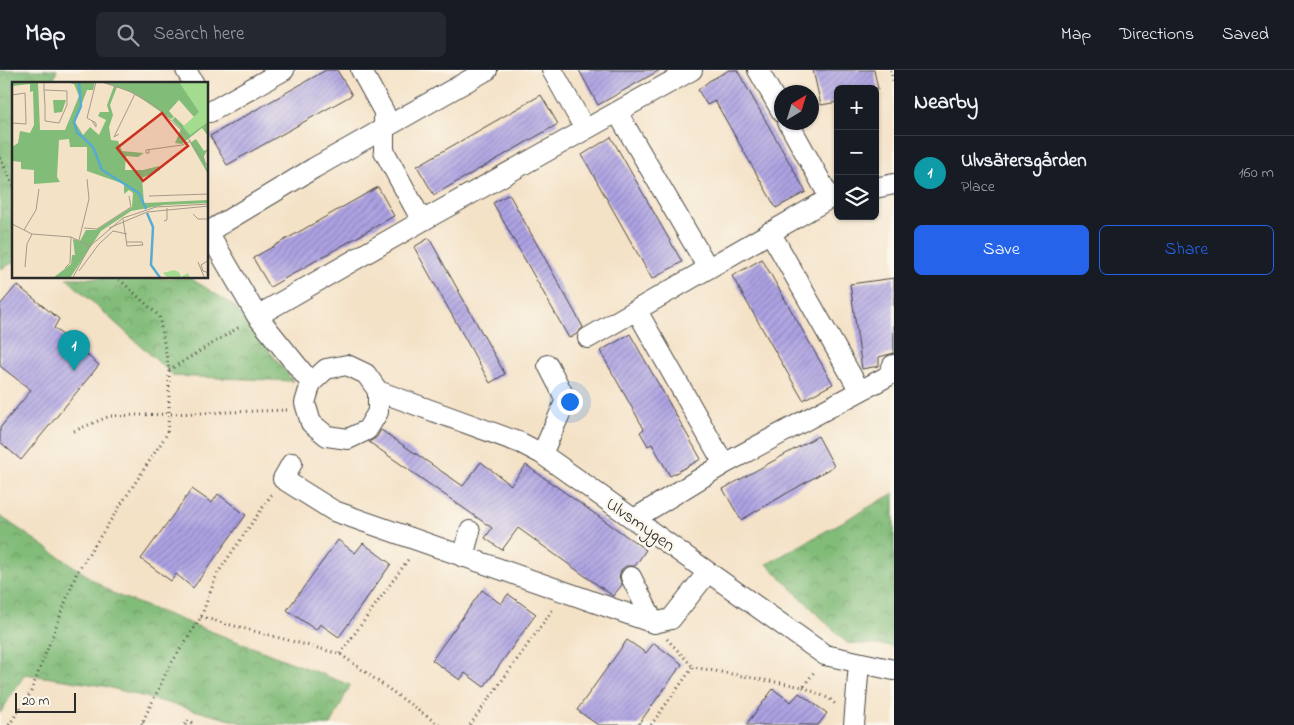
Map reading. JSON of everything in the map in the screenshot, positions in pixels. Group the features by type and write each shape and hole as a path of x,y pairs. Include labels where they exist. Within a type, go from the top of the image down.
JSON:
{"street":[{"path":"186,70 193,82"},
{"path":"209,110 284,70"},
{"path":"361,70 384,112 384,151 430,223"},
{"path":"209,231 384,128 487,70"},
{"path":"552,70 585,130"},
{"path":"257,316 430,223 585,130 692,70"},
{"path":"758,70 774,98"},
{"path":"617,112 708,268"},
{"path":"588,338 834,196 793,130"},
{"path":"879,187 894,184"},
{"path":"770,232 860,391"},
{"path":"209,234 257,316 310,383"},
{"path":"637,310 724,464"},
{"path":"347,365 366,374 378,392 378,412 355,445 324,441 311,423 305,403 310,383 326,368 347,365"},
{"path":"542,454 566,400 548,365"},
{"path":"634,519 724,464 888,376 893,365"},
{"name":"Ulvsmygen","path":"378,392 519,449 542,454 634,519 655,545 708,572 825,655 894,670"},
{"path":"288,471 334,511 654,624 670,619 708,572"},
{"path":"463,557 470,531"},
{"path":"631,578 654,624"},
{"path":"854,724 859,663"}],"path":[{"path":"891,70 894,85"},
{"path":"0,158 12,182"},
{"path":"9,725 30,694 77,572 167,434 169,370 159,316 119,279"},
{"path":"169,370 257,316"},
{"path":"74,431 110,416 307,410"},
{"path":"147,725 142,724 169,667 201,617 217,574 288,471"},
{"path":"340,654 421,542"},
{"path":"470,725 566,593"},
{"path":"201,617 340,654 439,725"},
{"path":"654,624 693,668 803,687 830,699 854,724"},
{"path":"803,687 825,655"},
{"path":"651,725 693,668"},
{"path":"185,725 189,720 196,725"}],"green space":[{"path":"0,70 57,70 53,82 12,82 12,263 0,269"},
{"path":"67,279 192,279 233,305 293,381 174,376"},
{"path":"894,493 894,646 847,643 767,564"},
{"path":"0,516 114,594 350,685 331,725 250,725 104,686 25,674 0,713"}],"building":[{"path":"326,70 337,70 352,95 227,165 210,136"},
{"path":"579,70 660,70 598,105"},
{"path":"729,70 737,70 806,192 776,208 715,101 707,105 698,90 709,81"},
{"path":"813,70 874,70 877,85 834,85 834,103 821,105 819,85 816,85"},
{"path":"541,95 558,124 434,195 417,166"},
{"path":"611,137 682,262 652,279 582,155"},
{"path":"378,187 394,216 270,287 253,258"},
{"path":"509,194 583,327 577,334 569,338 493,203"},
{"path":"429,238 505,374 490,383 414,247"},
{"path":"762,259 833,384 803,400 732,276"},
{"path":"894,278 894,353 879,357 879,366 862,369 850,284"},
{"path":"17,285 59,319 54,328 99,365 21,460 0,442 0,428 31,390 0,366 0,305"},
{"path":"630,334 701,459 670,476 652,444 648,446 640,432 644,429 600,351"},
{"path":"381,430 463,486 481,462 511,485 526,465 646,550 635,566 626,566 621,570 619,577 622,585 613,596 518,528 502,550 485,538 492,528 369,442 377,437"},
{"path":"818,436 834,466 741,520 723,489"},
{"path":"192,489 212,503 218,494 246,515 193,588 176,574 171,581 141,559"},
{"path":"338,540 355,553 363,543 391,564 339,637 320,624 316,630 287,610"},
{"path":"482,590 501,604 508,594 536,614 484,687 465,673 460,680 432,660"},
{"path":"627,640 646,653 654,643 682,664 638,725 598,725 577,710"},
{"path":"773,689 791,702 799,693 827,713 818,725 746,725"}],"place":[{"name":"Ulvsätersgården","path":"74,371"}]}
